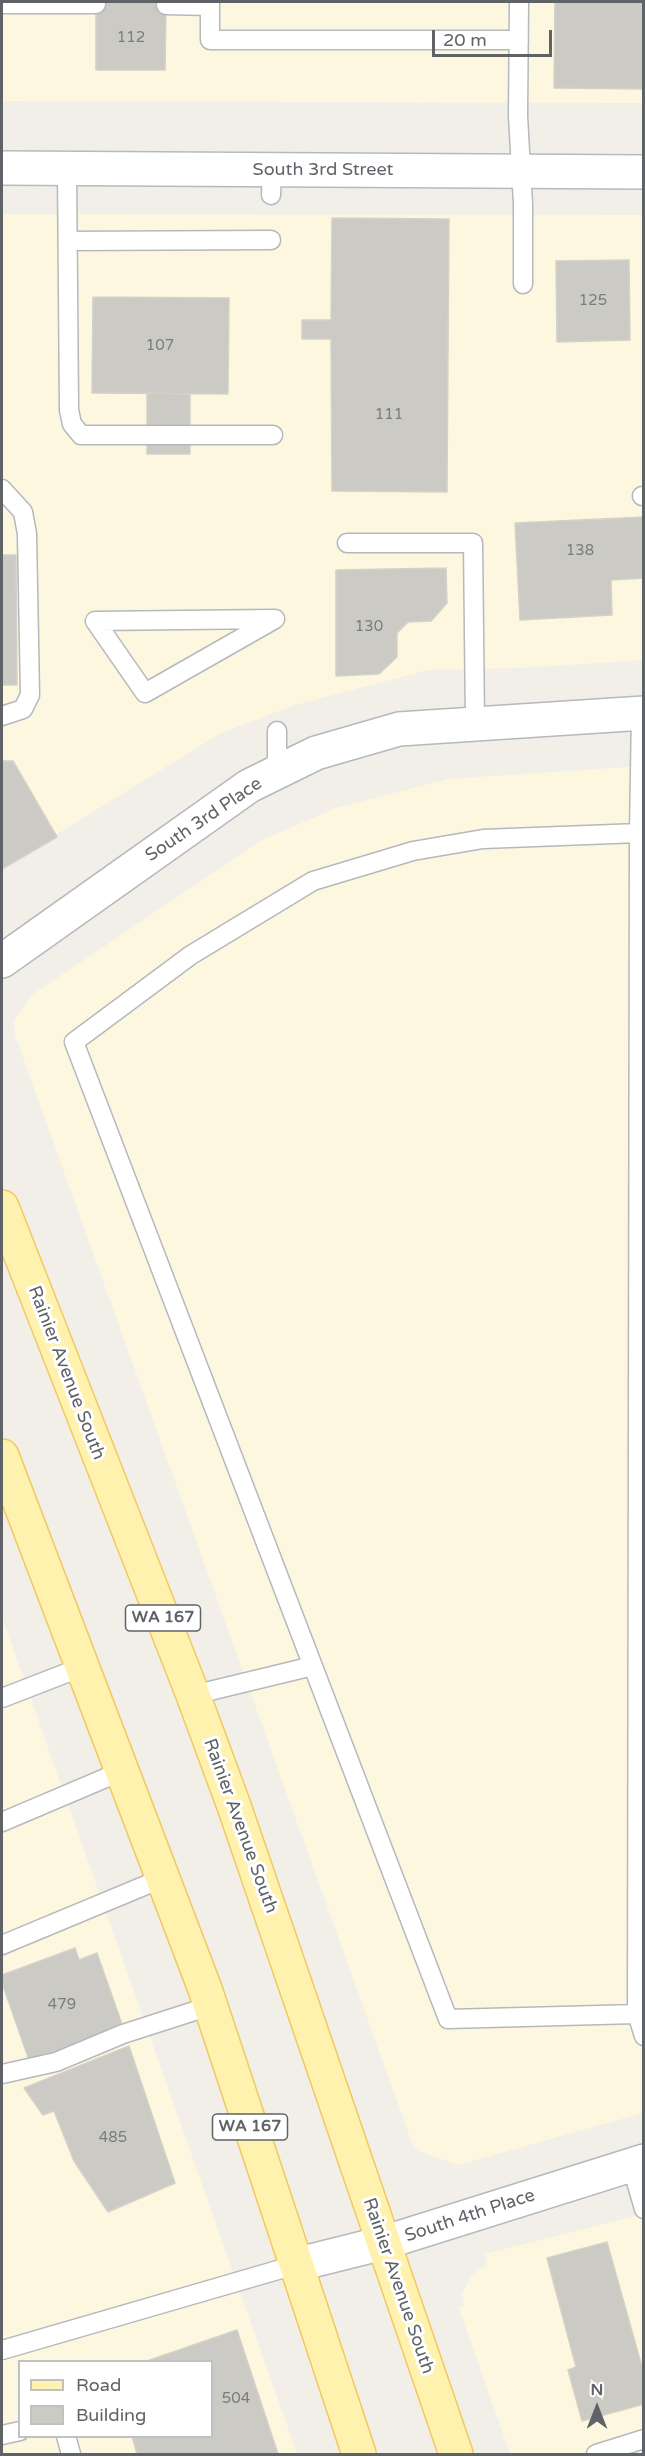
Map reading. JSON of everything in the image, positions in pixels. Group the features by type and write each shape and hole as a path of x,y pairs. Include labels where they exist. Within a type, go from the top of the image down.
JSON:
{"main road":[{"name":"Rainier Avenue South","path":"2,1207 193,1695 255,1864 456,2454"},
{"name":"WA 167","path":"2,1456 210,2006 359,2454"}],"street":[{"name":"South 3rd Street","path":"2,168 67,168 271,182 521,172 644,172"},
{"name":"South 3rd Place","path":"2,961 249,786 316,753 399,729 642,713"},
{"name":"South 4th Place","path":"295,2265 383,2243 637,2162"}],"lane":[{"path":"519,2 518,116 523,284"},
{"path":"2,4 96,4"},
{"path":"166,5 210,4 210,40 519,40"},
{"path":"67,168 69,410 72,424 81,435 273,435"},
{"path":"68,241 271,240"},
{"path":"2,489 23,512 27,534 30,695 23,709 2,716"},
{"path":"347,543 473,543 475,723"},
{"path":"275,619 145,693 95,621 152,620 275,619"},
{"path":"642,713 639,833 640,1981 637,2014 644,2036"},
{"path":"277,731 277,772"},
{"path":"637,2014 448,2019 74,1042 191,955 313,881 413,851 483,839 639,833"},
{"path":"193,1695 313,1666"},
{"path":"2,1698 82,1667"},
{"path":"2,1822 122,1771"},
{"path":"2,1945 163,1878"},
{"path":"2,2074 56,2062 123,2034 210,2006"},
{"path":"637,2162 644,2209"},
{"path":"2,2350 295,2265"},
{"path":"2,2435 18,2431"},
{"path":"67,2438 72,2454"},
{"path":"596,2454 644,2439"}],"shaded area":[{"path":"2,2 643,2 643,103 2,101"},
{"path":"2,214 643,215 643,660 519,668 428,670 295,705 221,733 2,868"},
{"path":"643,766 643,2113 458,2165 419,2151 412,2143 15,1035 14,1021 32,995 262,840 336,808 448,779"},
{"path":"2,1617 297,2454 2,2454"},
{"path":"643,2214 643,2454 510,2454 459,2308 464,2305 462,2293 473,2274 487,2264 485,2254"}],"building":[{"path":"96,2 166,2 165,70 96,70"},
{"path":"555,2 644,2 644,89 554,88"},
{"path":"332,218 449,219 447,492 332,491 331,339 302,339 302,320 331,320"},
{"path":"629,260 630,340 557,342 556,261"},
{"path":"93,297 229,298 228,394 92,393"},
{"path":"147,393 190,394 190,454 147,454"},
{"path":"644,517 644,578 611,580 612,615 520,620 515,523"},
{"path":"2,555 16,555 17,685 2,685"},
{"path":"446,568 447,603 431,621 408,622 397,633 397,657 379,674 336,676 336,570"},
{"path":"2,761 13,761 57,837 2,869"},
{"path":"75,1948 79,1960 97,1953 123,2027 29,2060 2,1983 2,1975"},
{"path":"129,2046 175,2183 108,2212 74,2161 54,2111 43,2115 24,2088"},
{"path":"607,2242 644,2374 644,2404 582,2421 568,2370 576,2367 547,2258"},
{"path":"237,2330 278,2454 137,2454 133,2438 213,2438 213,2360 150,2360"}]}
